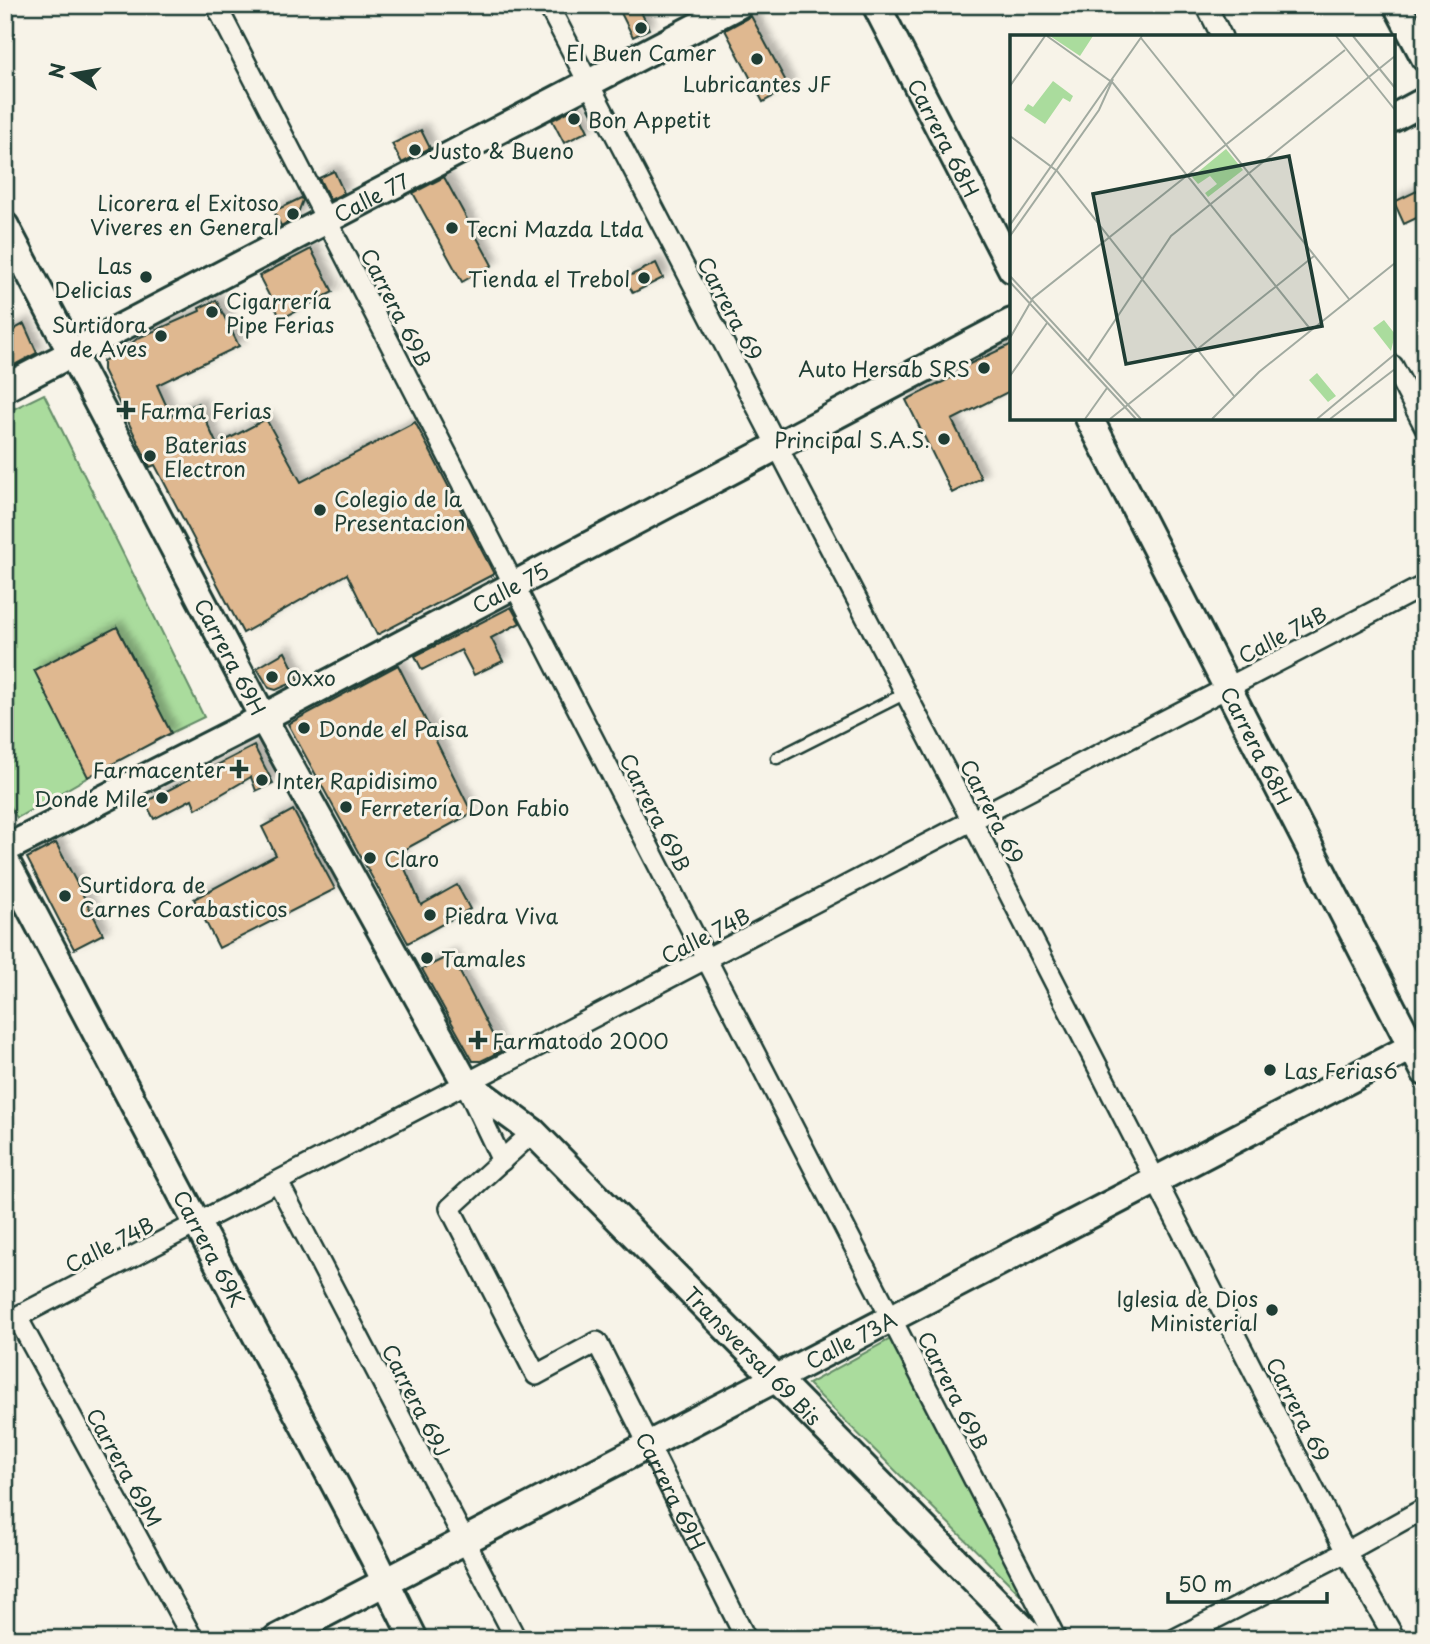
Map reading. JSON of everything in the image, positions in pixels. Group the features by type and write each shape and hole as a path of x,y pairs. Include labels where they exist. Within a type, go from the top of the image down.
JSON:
{"street":[{"name":"Carrera 69B","path":"216,5 1056,1639"},
{"name":"Carrera 69","path":"548,5 906,693 1346,1552 1395,1639"},
{"name":"Calle 77","path":"5,388 738,5"},
{"name":"Carrera 68H","path":"876,5 1010,265"},
{"path":"1206,5 1221,35"},
{"path":"1397,5 1425,58"},
{"path":"1395,117 1425,101"},
{"name":"Carrera 69H","path":"5,226 263,718 465,1082"},
{"name":"Calle 75","path":"5,849 263,718 1010,323"},
{"path":"1395,370 1425,427"},
{"name":"Carrera 68H","path":"1090,420 1227,688 1418,1044 1425,1072"},
{"name":"Calle 74B","path":"11,1320 1425,584"},
{"name":"Carrera 69K","path":"5,860 414,1639"},
{"name":"Calle 73A","path":"276,1639 1418,1044"},
{"path":"465,1082 502,1161 533,1132"},
{"name":"Transversal 69 Bis","path":"465,1082 533,1132 1034,1639"},
{"name":"Carrera 69H","path":"502,1161 450,1208 536,1375 597,1342 743,1638"},
{"name":"Carrera 69J","path":"278,1182 516,1639"},
{"name":"Carrera 69M","path":"11,1320 193,1639"},
{"path":"1175,1639 1346,1552 1425,1508"}],"lane":[{"path":"777,758 906,693"}],"green space":[{"path":"44,394 204,717 171,733 117,627 88,777 17,818 5,799 5,413"},
{"path":"892,1338 1024,1598 808,1384"}],"building":[{"path":"617,5 638,5 649,29 633,37"},
{"name":"Lubricantes JF","path":"751,16 789,87 763,102 725,30"},
{"path":"571,110 578,111 588,131 564,143 552,120"},
{"path":"421,130 430,148 402,163 392,144"},
{"path":"334,171 344,193 330,200 319,178"},
{"name":"Tecni Mazda Ltda","path":"444,177 492,265 462,282 413,193"},
{"path":"1425,187 1425,214 1404,224 1395,202"},
{"path":"301,198 303,200 296,218 281,226 274,211"},
{"path":"311,249 333,292 281,319 259,276"},
{"name":"Tienda el Trebol","path":"656,263 663,278 633,293 625,278"},
{"name":"Colegio de la Presentacion","path":"216,300 239,346 157,385 171,416 198,403 217,445 266,419 301,482 415,422 494,574 377,635 347,574 243,633 155,465 150,467 103,370 103,361 138,338 200,311 199,308"},
{"path":"24,324 37,353 5,370 5,334"},
{"path":"1010,345 1010,391 952,420 981,478 952,493 906,400 963,372 961,368"},
{"path":"511,607 520,623 491,638 503,661 474,675 461,650 422,670 415,656"},
{"path":"117,627 171,733 88,777 34,670"},
{"path":"285,652 299,680 276,690 269,688 257,668"},
{"path":"398,665 472,813 398,853 421,905 457,885 470,909 408,943 288,724"},
{"path":"254,746 273,783 256,791 251,777 196,809 192,799 154,819 145,802"},
{"path":"293,810 335,889 219,948 194,899 276,855 262,827"},
{"name":"Surtidora de Carnes Corabasticos","path":"56,843 103,934 74,949 27,858"},
{"path":"451,955 501,1051 481,1061 473,1061 422,969"}],"place":[{"name":"El Buen Camer","path":"641,28"},
{"name":"Lubricantes JF","path":"757,59"},
{"name":"Bon Appetit","path":"574,119"},
{"name":"Justo & Bueno","path":"415,150"},
{"name":"Licorera el Exitoso Viveres en General","path":"293,214"},
{"name":"Tecni Mazda Ltda","path":"452,228"},
{"name":"Las Delicias","path":"146,277"},
{"name":"Tienda el Trebol","path":"644,278"},
{"name":"Cigarrería Pipe Ferias","path":"212,312"},
{"name":"Surtidora de Aves","path":"161,336"},
{"name":"Auto Hersab SRS","path":"984,368"},
{"name":"Farma Ferias","path":"126,410"},
{"name":"Principal S.A.S.","path":"944,439"},
{"name":"Baterias Electron","path":"150,456"},
{"name":"Colegio de la Presentacion","path":"320,510"},
{"name":"Oxxo","path":"272,677"},
{"name":"Donde el Paisa","path":"304,728"},
{"name":"Farmacenter","path":"239,769"},
{"name":"Inter Rapidisimo","path":"262,780"},
{"name":"Donde Mile","path":"162,798"},
{"name":"Ferretería Don Fabio","path":"346,807"},
{"name":"Claro","path":"370,858"},
{"name":"Surtidora de Carnes Corabasticos","path":"65,896"},
{"name":"Piedra Viva","path":"430,915"},
{"name":"Tamales","path":"427,958"},
{"name":"Farmatodo 2000","path":"478,1040"},
{"name":"Las Ferias6","path":"1270,1070"},
{"name":"Iglesia de Dios Ministerial","path":"1272,1310"}]}
